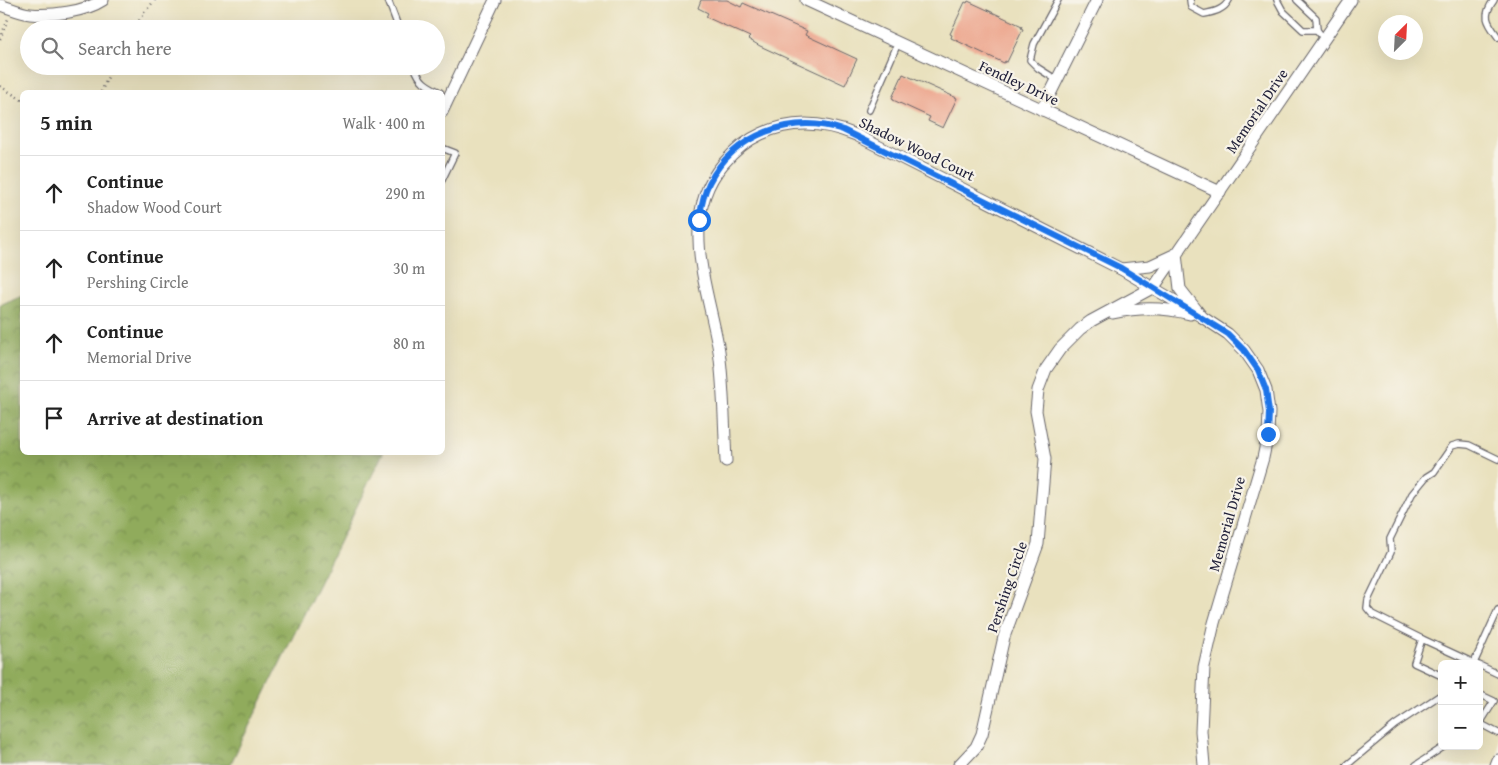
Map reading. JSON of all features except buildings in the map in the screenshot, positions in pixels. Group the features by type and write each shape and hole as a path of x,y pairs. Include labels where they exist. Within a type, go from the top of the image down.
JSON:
{"street":[{"path":"0,5 29,14 59,14 97,4 103,0"},
{"path":"445,92 495,0"},
{"name":"Fendley Drive","path":"806,0 1220,192"},
{"path":"1042,110 1098,0"},
{"name":"Memorial Drive","path":"1204,765 1201,731 1204,667 1214,623 1263,458 1268,434 1269,412 1266,390 1258,370 1244,350 1228,334 1202,317 1180,289 1176,254 1351,0"},
{"name":"Shadow Wood Court","path":"726,461 722,374 701,263 698,236 699,220 702,203 709,184 731,154 753,137 769,130 800,123 831,126 843,130 1121,268 1154,287"},
{"path":"1121,268 1150,266 1176,254"},
{"name":"Pershing Circle","path":"961,764 976,747 982,734 1004,637 1038,544 1045,460 1036,411 1038,390 1046,369 1060,349 1080,329 1099,316 1154,287 1176,254"},
{"path":"1154,287 1202,317"},
{"name":"Memorial Drive","path":"1099,316 1124,310 1159,308 1202,317"},
{"path":"1496,765 1498,760"}],"lane":[{"path":"388,0 396,20"},
{"path":"1057,80 1038,68 1030,60 1034,44 1058,0"},
{"path":"1190,0 1192,7 1204,14 1218,11 1227,5 1229,0"},
{"path":"1277,0 1283,11 1302,30 1317,30"},
{"path":"1297,0 1316,18 1317,30 1324,40"},
{"path":"1494,0 1487,9 1486,17 1498,37"},
{"path":"868,110 898,43"},
{"path":"418,75 426,85 436,90"},
{"path":"445,149 454,153 445,173"},
{"path":"1468,660 1372,614 1367,608 1368,600 1390,552 1390,539 1412,494 1426,477 1434,472 1452,446 1459,444 1469,445 1498,459"},
{"path":"1478,660 1498,610"},
{"path":"1422,638 1414,663 1438,674"},
{"path":"1483,667 1498,674"},
{"path":"1483,696 1494,701 1483,719"},
{"path":"1347,765 1395,725 1438,697"},
{"path":"1483,726 1498,733"},
{"path":"1416,765 1439,750"}],"path":[{"path":"139,20 155,0"},
{"path":"0,39 9,17"},
{"path":"102,90 109,75"},
{"path":"0,86 20,99"}],"green space":[{"path":"20,296 20,455 382,455 230,765 0,765 0,305"}],"route":[{"path":"699,220 702,203 709,184 731,154 745,142 769,130 800,123 831,126 843,130 1121,268 1228,334 1244,350 1258,370 1266,390 1269,412 1268,434"}]}
